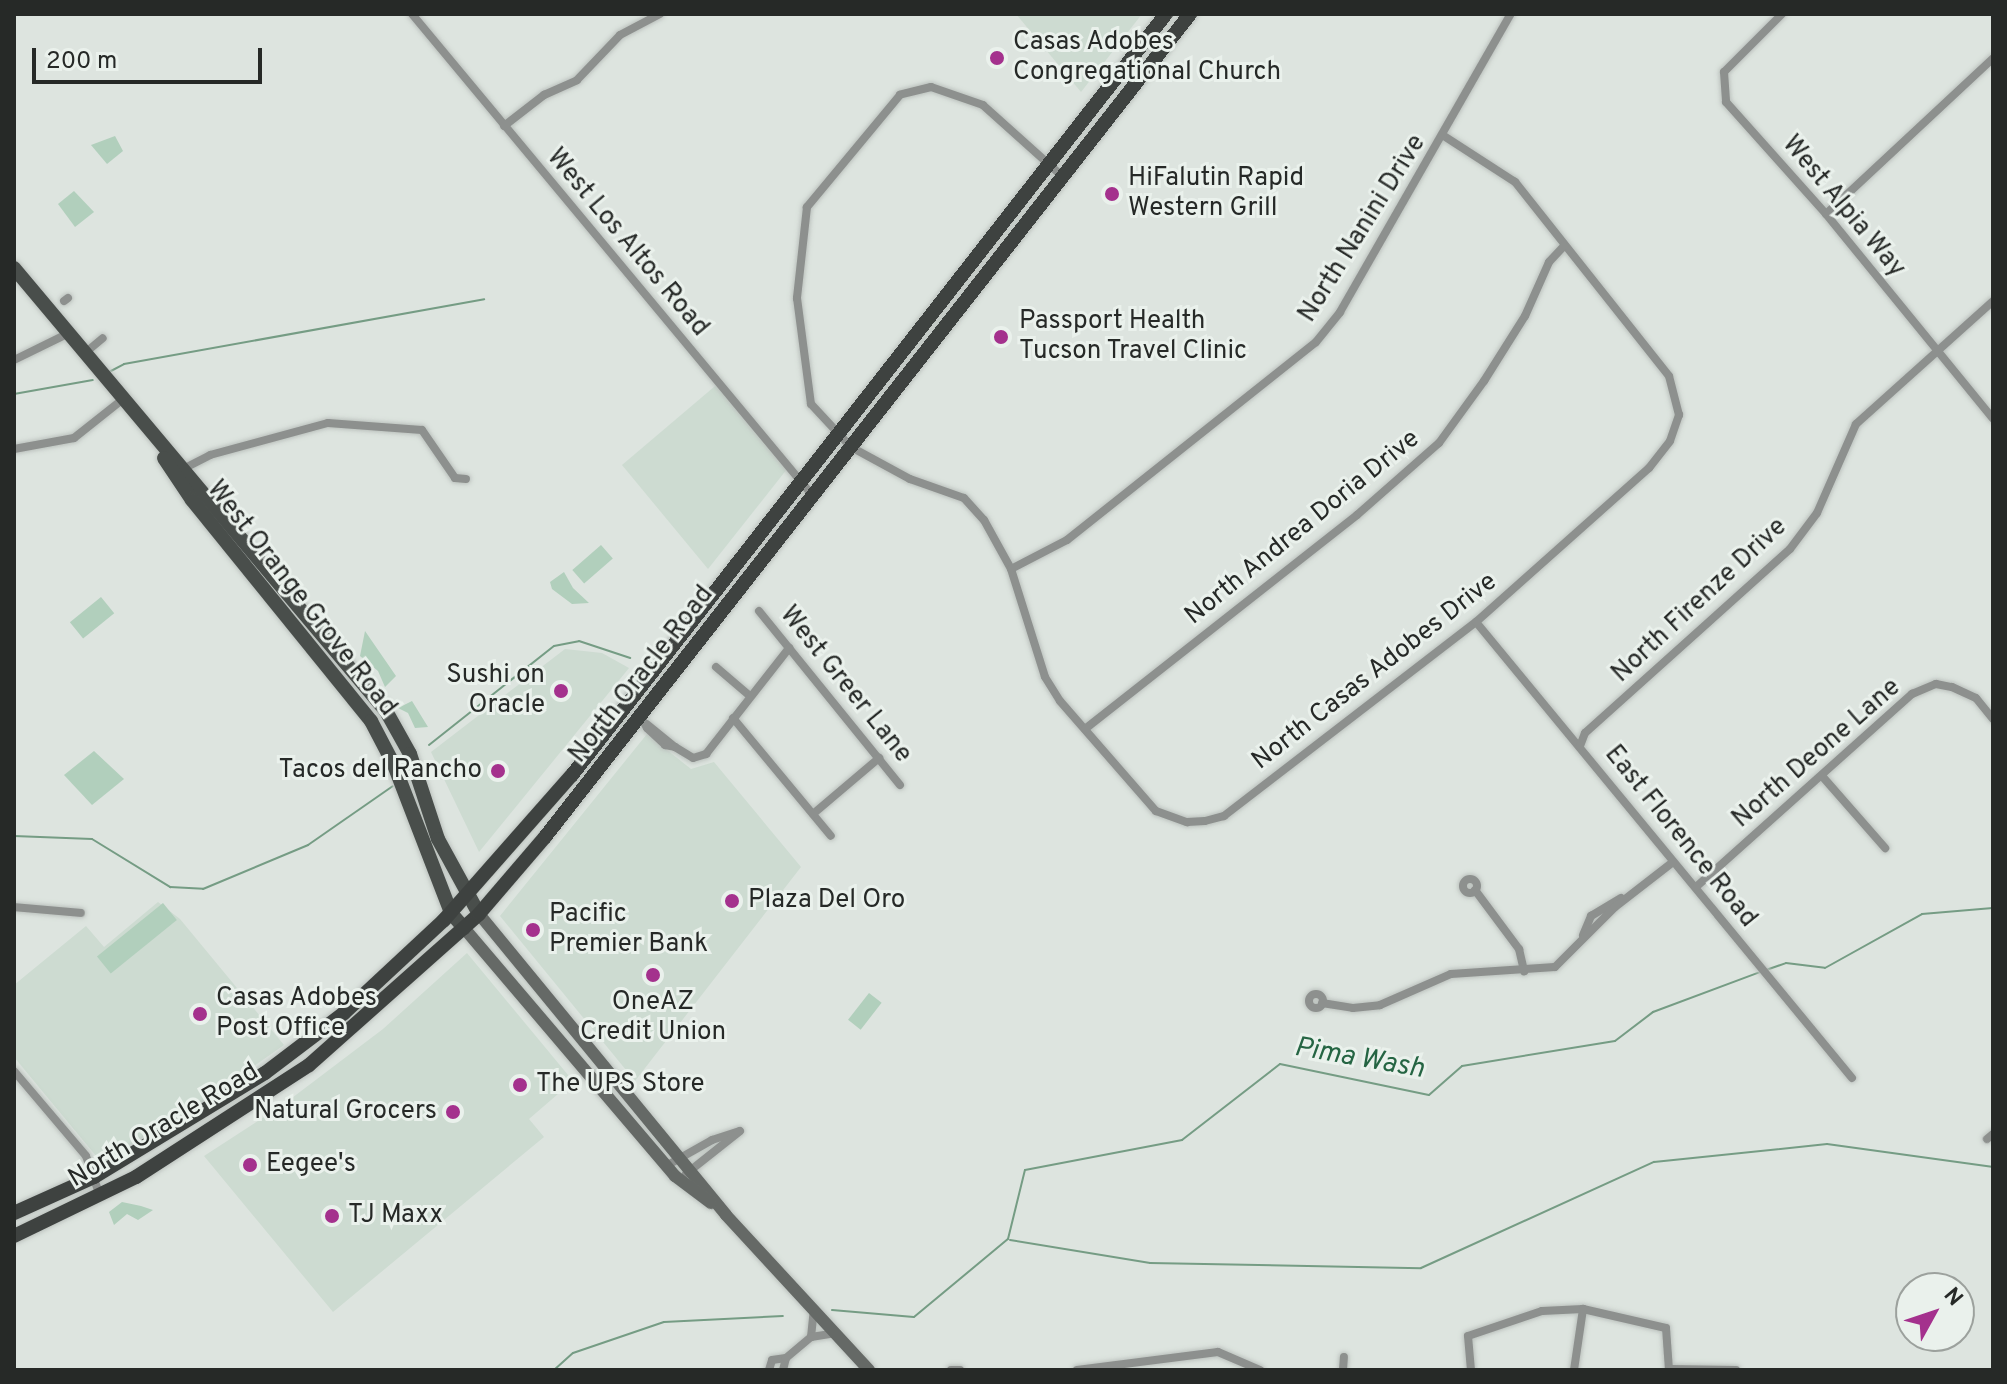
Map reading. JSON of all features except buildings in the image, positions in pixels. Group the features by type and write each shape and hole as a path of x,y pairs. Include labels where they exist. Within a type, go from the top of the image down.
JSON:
{"highway":[{"name":"North Oracle Road","path":"14,1213 94,1177 210,1109 289,1056 344,1013 451,913 630,700 835,433 1166,14"},
{"name":"North Oracle Road","path":"14,1236 100,1196 217,1128 309,1065 479,914 644,720 813,496 1190,14"}],"main road":[{"name":"West Orange Grove Road","path":"14,268 148,429 371,721 394,765 451,913 666,1166 726,1215"},
{"name":"West Orange Grove Road","path":"178,472 386,711 410,754 438,839 479,914 726,1215 869,1370"}],"street":[{"name":"West Los Altos Road","path":"412,14 813,496"},
{"path":"504,126 544,95 577,80 620,35 660,14"},
{"name":"North Nanini Drive","path":"1011,569 1067,540 1316,342 1340,312 1444,136 1511,14"},
{"name":"West Alpia Way","path":"1782,14 1736,56 1722,86 1726,102 1826,214 1993,419"},
{"path":"1826,214 1993,58"},
{"name":"North Casas Adobes Drive","path":"1062,176 983,105 920,86 900,95 817,191 807,207 797,298 811,404 851,447 910,479 964,498 984,520 1011,569 1045,677 1156,811 1187,822 1224,816 1476,622 1649,468 1670,441 1679,415 1669,376 1515,182 1444,136"},
{"name":"North Andrea Doria Drive","path":"1085,729 1357,515 1439,443 1484,381 1525,316 1549,262 1564,246"},
{"name":"North Firenze Drive","path":"1580,746 1585,733 1790,549 1817,513 1856,424 1993,301"},
{"path":"14,360 69,333"},
{"path":"85,353 103,338"},
{"path":"14,449 74,438 123,399"},
{"path":"178,472 210,455 328,423 422,430 455,478 466,479"},
{"name":"West Greer Lane","path":"759,611 900,785"},
{"name":"East Florence Road","path":"1476,622 1852,1078"},
{"path":"630,700 665,745 696,758 710,750 789,648"},
{"path":"716,667 750,696"},
{"name":"North Deone Lane","path":"1696,887 1912,694 1936,684 1976,698 1993,719"},
{"path":"733,718 831,836"},
{"path":"813,814 879,758"},
{"path":"1822,776 1885,848"},
{"path":"1322,1003 1353,1008 1380,1005 1451,974 1555,967 1579,943 1591,916 1629,895 1673,862"},
{"path":"1475,890 1519,949 1524,971"},
{"path":"14,907 81,913"},
{"path":"14,1071 86,1156 100,1196"},
{"path":"666,1166 740,1131 680,1180"},
{"path":"811,1337 814,1309"},
{"path":"1574,1370 1583,1309"},
{"path":"1471,1370 1466,1334 1542,1311 1583,1309 1668,1325 1669,1370 1736,1370"},
{"path":"769,1370 772,1360 786,1358 811,1337 836,1333"},
{"path":"1077,1370 1218,1352 1260,1370"},
{"path":"1343,1370 1344,1357"},
{"path":"783,1370 786,1358"},
{"path":"951,1370 960,1370"}],"shaded area":[{"path":"1016,14 1142,14 1081,92"},
{"path":"721,381 791,464 708,569 622,465"},
{"path":"565,649 602,653 629,668 479,852 431,752"},
{"path":"647,734 691,769 714,762 801,867 635,1081 500,916"},
{"path":"158,902 180,919 284,1045 203,1102 101,1162 14,1057 14,985 86,926 104,947"},
{"path":"467,953 573,1081 529,1119 544,1137 333,1312 204,1156 284,1104 383,1029"}],"green space":[{"path":"115,136 123,151 107,164 91,145"},
{"path":"74,191 94,212 75,227 58,204"},
{"path":"601,545 613,559 584,584 572,570"},
{"path":"564,572 573,588 589,603 572,604 552,589 550,582"},
{"path":"101,597 114,613 83,638 70,622"},
{"path":"365,631 396,676 385,687 378,671 360,656"},
{"path":"412,701 428,727 415,728 408,713 398,708"},
{"path":"94,751 124,779 92,805 64,775"},
{"path":"163,903 177,920 111,974 97,956"},
{"path":"869,993 882,1003 861,1030 848,1020"},
{"path":"122,1202 153,1210 138,1220 127,1214 114,1225 109,1212"}],"waterway":[{"path":"109,372 124,364 484,299"},
{"path":"14,394 93,380"},
{"path":"429,745 554,646 579,641 630,658"},
{"path":"14,836 92,839 170,887 203,889 308,845 393,786"},
{"name":"Pima Wash","path":"1766,970 1786,963 1825,968 1922,914 1993,908"},
{"name":"Pima Wash","path":"832,1310 914,1317 1008,1239 1025,1170 1182,1140 1280,1064 1429,1095 1462,1066 1615,1041 1653,1012 1760,972"},
{"path":"1010,1240 1150,1263 1421,1268 1654,1162 1827,1144 1993,1167"},
{"name":"Pima Wash","path":"554,1370 573,1353 664,1322 783,1316"}],"place":[{"name":"Casas Adobes Congregational Church","path":"997,58"},
{"name":"HiFalutin Rapid Western Grill","path":"1112,194"},
{"name":"Passport Health Tucson Travel Clinic","path":"1001,337"},
{"name":"Sushi on Oracle","path":"561,691"},
{"name":"Tacos del Rancho","path":"498,771"},
{"name":"Plaza Del Oro","path":"732,901"},
{"name":"Pacific Premier Bank","path":"533,930"},
{"name":"OneAZ Credit Union","path":"653,975"},
{"name":"Casas Adobes Post Office","path":"200,1014"},
{"name":"The UPS Store","path":"520,1085"},
{"name":"Natural Grocers","path":"453,1112"},
{"name":"Eegee's","path":"250,1165"},
{"name":"TJ Maxx","path":"332,1216"}]}
